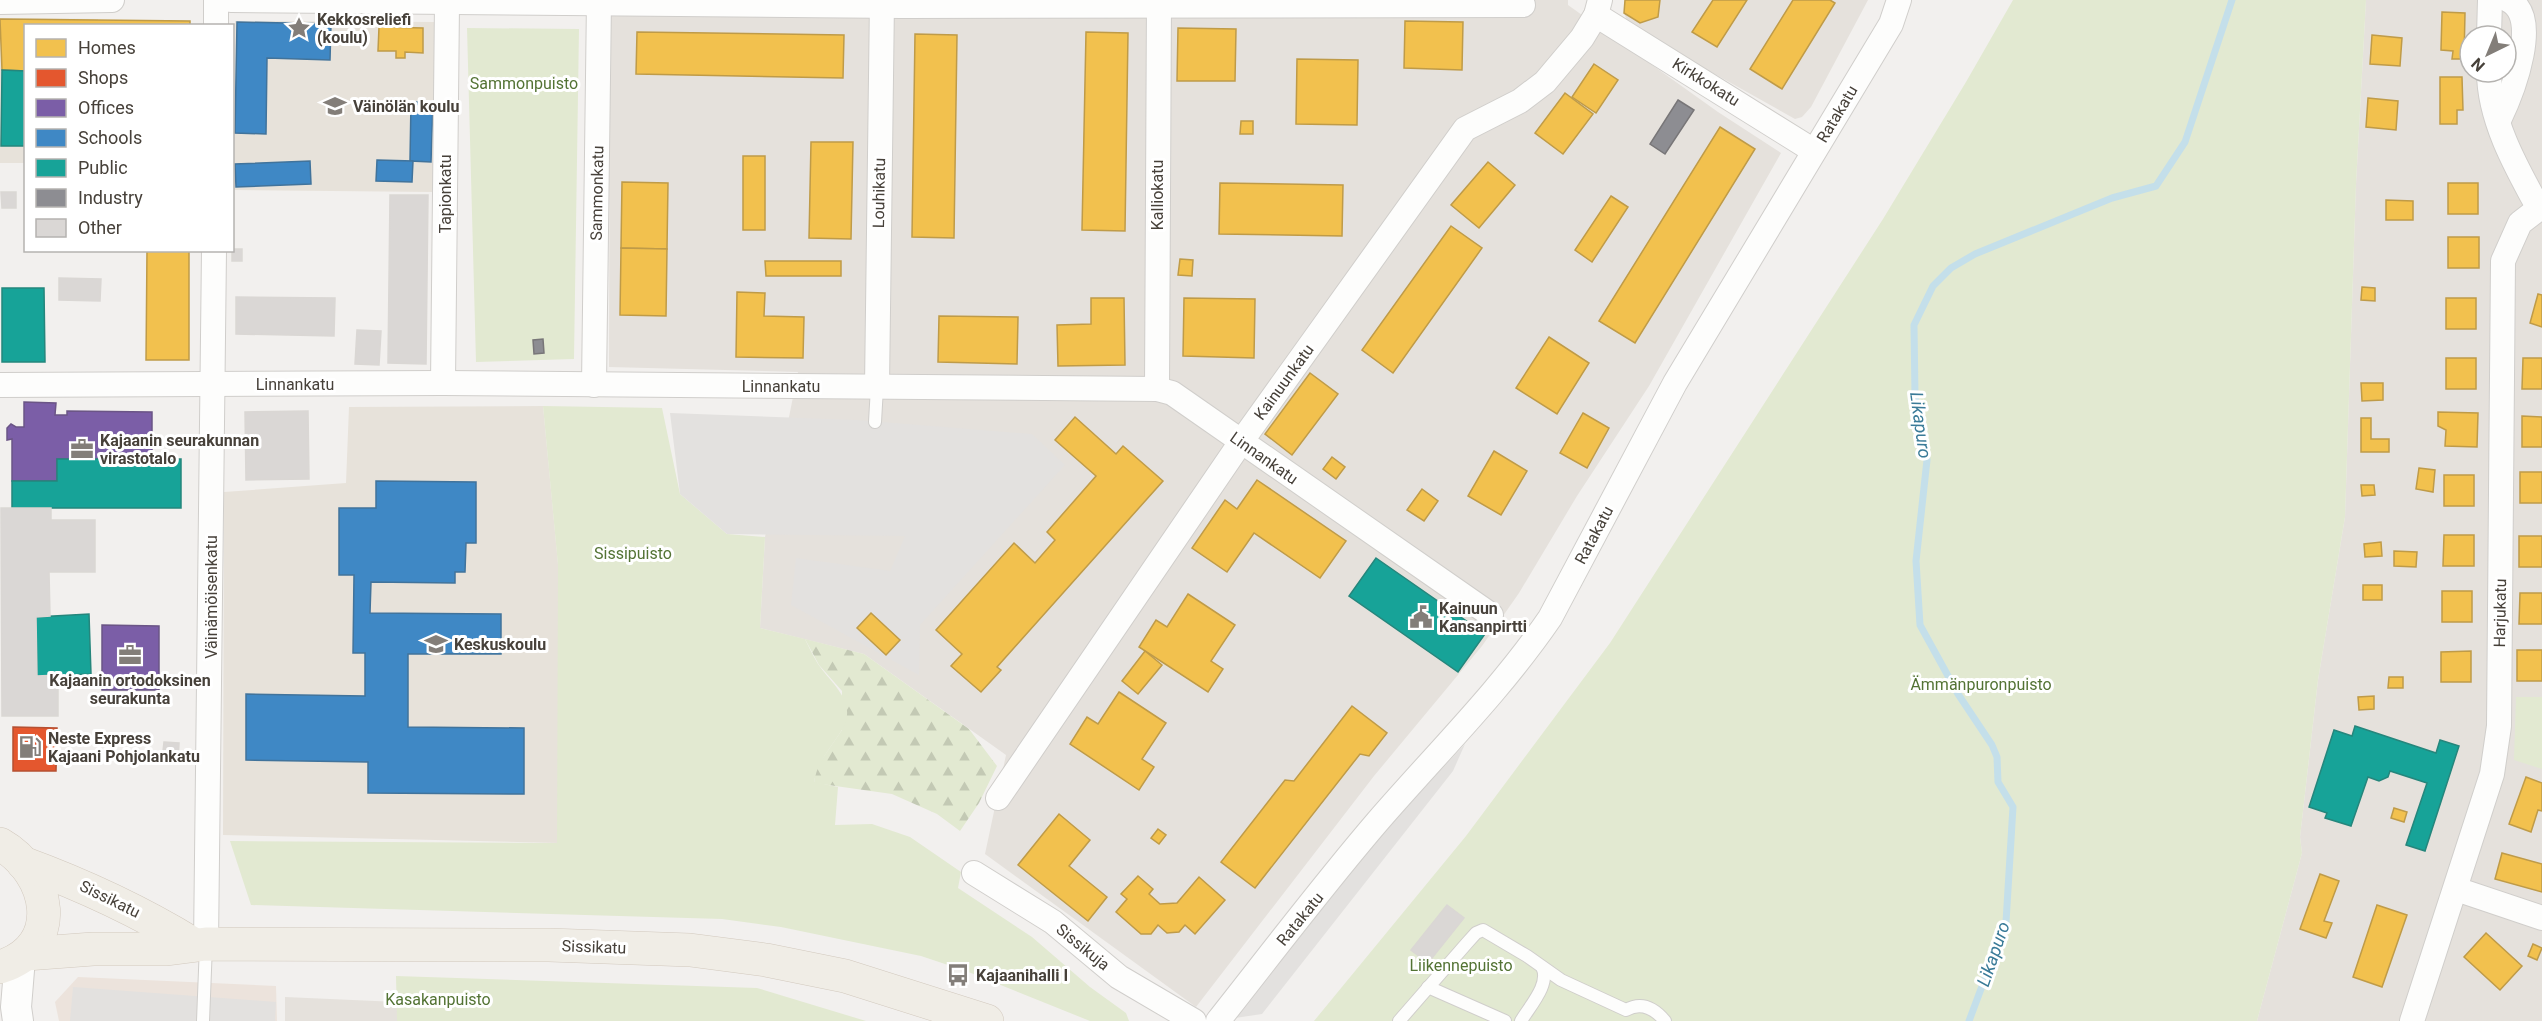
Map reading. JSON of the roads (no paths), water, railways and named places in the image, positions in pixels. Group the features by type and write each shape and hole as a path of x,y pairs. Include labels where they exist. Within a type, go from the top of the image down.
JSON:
{"main road":[{"name":"Sissikatu","path":"12,854 78,883 199,944"},
{"path":"12,854 36,880 44,906 40,931 15,960"},
{"name":"Sissikatu","path":"15,960 93,949 167,949 199,944 537,945 690,950 766,960 845,976 987,1021"}],"street":[{"path":"0,2 112,0"},
{"path":"216,0 216,24"},
{"path":"231,0 447,4 599,1 1523,5"},
{"name":"Ratakatu","path":"1218,1021 1376,823 1536,638 1550,618 1675,383 1891,24 1899,0"},
{"path":"2489,24 2490,0"},
{"path":"2499,120 2528,63 2533,32 2529,17 2518,3 2508,0"},
{"name":"Sammonkatu","path":"594,385 599,1"},
{"name":"Louhikatu","path":"877,387 882,3"},
{"name":"Kalliokatu","path":"1157,389 1159,3"},
{"name":"Tapionkatu","path":"443,383 447,4"},
{"name":"Kirkkokatu","path":"1598,7 1814,151"},
{"name":"Kainuunkatu","path":"998,798 1241,442 1465,129 1520,100 1545,82 1582,38 1598,7"},
{"path":"2489,84 2507,150 2540,207"},
{"name":"Harjukatu","path":"2412,1021 2492,774 2499,726 2504,261 2520,223 2540,207"},
{"name":"Väinämöisenkatu","path":"199,944 209,821 214,252"},
{"name":"Linnankatu","path":"0,385 443,383 1157,389 1172,393 1491,615"},
{"name":"Sissikuja","path":"974,873 1053,922 1119,977 1194,1021"},
{"path":"2456,890 2542,918"},
{"path":"15,960 18,1021"}],"lane":[{"path":"875,422 877,387"},
{"path":"1399,1021 1476,933 1483,930 1561,980 1626,1010"},
{"path":"199,944 203,1021"},
{"path":"1521,1021 1539,992 1544,977 1542,967"},
{"path":"1428,987 1505,1021"},
{"path":"1618,1021 1626,1010 1638,1005 1656,1010 1665,1021"}],"waterway":[{"name":"Likapuro","path":"1969,1021 2006,922 2013,807 1998,782 1997,757 1992,745 1958,694 1920,625 1916,561 1927,460 1915,396 1914,325 1933,286 1951,268 1975,254 2112,198 2156,186 2185,142 2232,0"}],"place":[{"name":"Kekkosreliefi (koulu)","path":"299,28"},
{"name":"Väinölän koulu","path":"335,106"},
{"name":"Kajaanin seurakunnan virastotalo","path":"82,449"},
{"name":"Kainuun Kansanpirtti","path":"1421,617"},
{"name":"Keskuskoulu","path":"436,644"},
{"name":"Kajaanin ortodoksinen seurakunta","path":"130,655"},
{"name":"Neste Express Kajaani Pohjolankatu","path":"30,747"},
{"name":"Kajaanihalli I","path":"958,975"}],"park label":[{"name":"Sammonpuisto","path":"524,83"},
{"name":"Sissipuisto","path":"633,553"},
{"name":"Ämmänpuronpuisto","path":"1981,684"},
{"name":"Liikennepuisto","path":"1461,965"},
{"name":"Kasakanpuisto","path":"438,999"}]}
